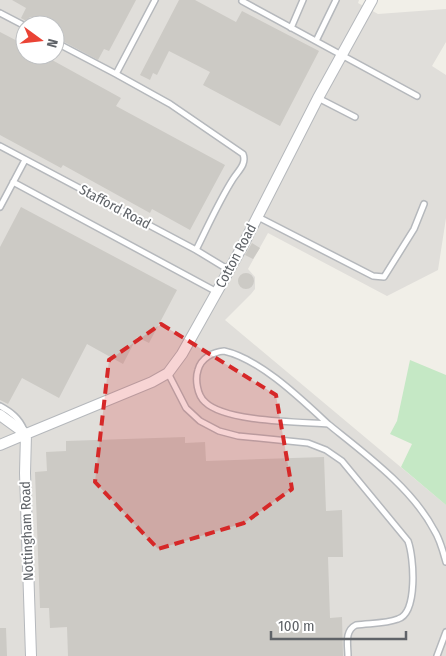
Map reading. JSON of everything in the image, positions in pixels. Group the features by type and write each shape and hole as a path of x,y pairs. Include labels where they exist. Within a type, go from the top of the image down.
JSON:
{"street":[{"name":"Cotton Road","path":"26,434 152,382 168,373 182,354 217,292 318,98 372,0"},
{"path":"0,416 26,434"},
{"path":"0,445 26,434"},
{"name":"Nottingham Road","path":"26,434 25,473 31,656"}],"lane":[{"path":"116,74 155,0"},
{"path":"291,28 303,0"},
{"path":"316,41 336,0"},
{"path":"242,2 416,96"},
{"path":"0,13 15,21"},
{"path":"65,47 170,104 245,157 243,164 228,186 196,250"},
{"path":"318,98 355,117"},
{"name":"Stafford Road","path":"0,146 196,250 229,270"},
{"path":"0,207 25,160"},
{"path":"13,182 217,292"},
{"path":"257,216 373,276 384,277 414,229 424,204"},
{"path":"328,424 262,420 217,409 205,402 199,392 198,371 200,365 208,356 216,352 234,353 262,369 306,404 399,484 434,530 446,562"},
{"path":"168,373 186,408 200,421 238,436 308,443 326,450 342,461 408,541 412,551 412,601 409,610 398,619 351,627 348,634 348,656"},
{"path":"0,406 8,410 20,421 26,434"},
{"path":"437,656 446,632"}],"highlighted area":[{"path":"161,324 276,395 292,489 244,523 158,549 95,482 109,360"}],"shaded area":[{"path":"0,0 359,0 358,3 378,14 446,9 446,42 432,66 446,75 446,218 438,270 387,296 268,233 248,269 255,277 255,289 225,320 446,505 446,656 0,656"}],"green space":[{"path":"410,360 446,375 446,505 401,467 412,444 390,434 397,421"}],"building":[{"path":"12,0 136,0 109,51 104,49 98,60 65,42 65,15 22,15 26,8"},
{"path":"179,0 195,0 236,22 242,11 319,51 280,126 203,85 210,72 169,51 157,75 153,73 150,80 140,75"},
{"path":"0,32 15,40 15,65 61,65 121,98 116,106 225,165 190,230 152,209 150,213 63,165 61,168 0,135"},
{"path":"21,207 177,290 149,343 137,337 123,364 87,344 59,398 22,378 8,404 0,400 0,247"},
{"path":"252,243 260,248 253,259 245,255"},
{"path":"246,273 254,281 246,289 238,281"},
{"path":"185,437 185,443 205,442 206,461 324,457 326,511 342,510 343,557 328,557 330,618 342,617 343,656 68,656 67,627 50,628 49,608 40,608 35,472 47,471 46,452 66,451 66,441"},
{"path":"0,628 6,628 7,656 0,656"}]}
